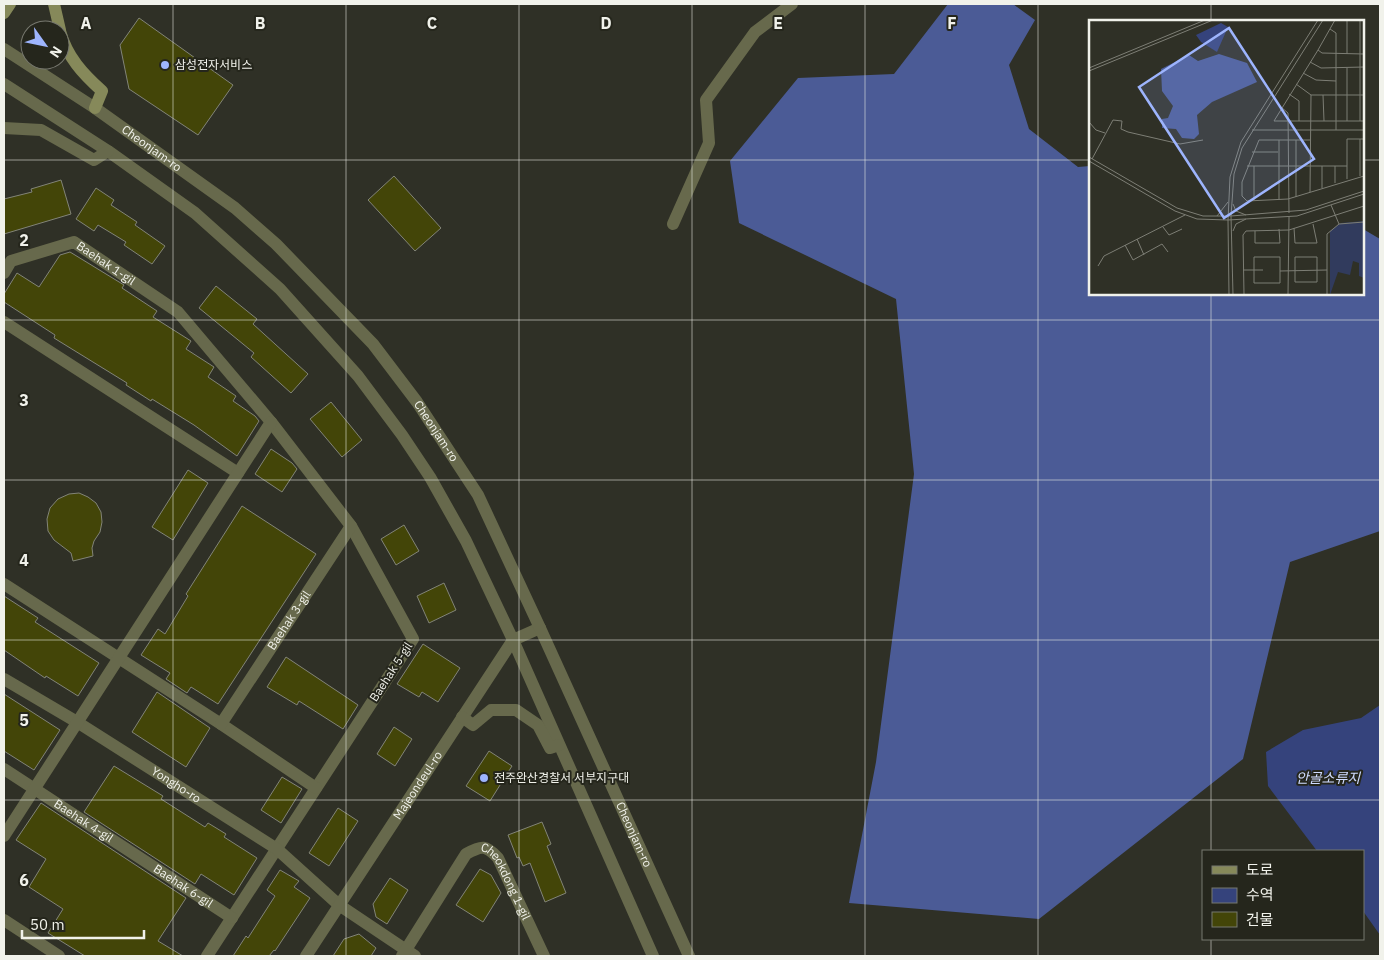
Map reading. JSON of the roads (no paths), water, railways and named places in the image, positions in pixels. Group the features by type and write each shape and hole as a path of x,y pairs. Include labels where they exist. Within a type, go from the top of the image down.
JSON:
{"main road":[{"path":"4,13 10,4"},
{"path":"54,4 58,20"},
{"path":"70,56 86,77 102,91 95,108"}],"street":[{"path":"673,224 709,143 706,100 755,32 792,4"},
{"name":"Cheonjam-ro","path":"4,49 95,108 234,208 286,254 373,344 417,402 478,495 689,956"},
{"path":"4,84 108,151 194,213 280,289 358,376 402,435 430,477 466,541 513,640 653,956"},
{"path":"4,128 41,130 94,160 108,151"},
{"name":"Baehak 1-gil","path":"4,272 11,261 74,242 178,312 271,422"},
{"path":"4,322 238,473"},
{"path":"4,836 271,422 351,526"},
{"name":"Baehak 3-gil","path":"221,724 351,526"},
{"name":"Baehak 5-gil","path":"277,849 413,639 351,526"},
{"path":"4,584 221,724 316,788"},
{"path":"513,640 540,628"},
{"name":"Majeondeul-ro","path":"306,956 513,640"},
{"name":"Yongho-ro","path":"4,679 77,722 277,849 339,905 408,954"},
{"path":"462,718 473,725 491,710 516,710 538,725 550,748 559,745"},
{"name":"Baehak 4-gil","path":"4,769 134,854"},
{"name":"Cheokdong 1-gil","path":"408,954 466,854 479,847 490,849 498,858 544,956"},
{"path":"207,956 277,849"},
{"name":"Baehak 6-gil","path":"134,854 232,918"},
{"path":"4,920 59,956"}],"water":[{"name":"안골소류지","path":"1380,705 1380,935 1364,912 1364,850 1316,850 1268,786 1266,752 1303,730 1361,718"}],"place":[{"name":"삼성전자서비스","path":"165,65"},
{"name":"전주완산경찰서 서부지구대","path":"484,778"}]}
